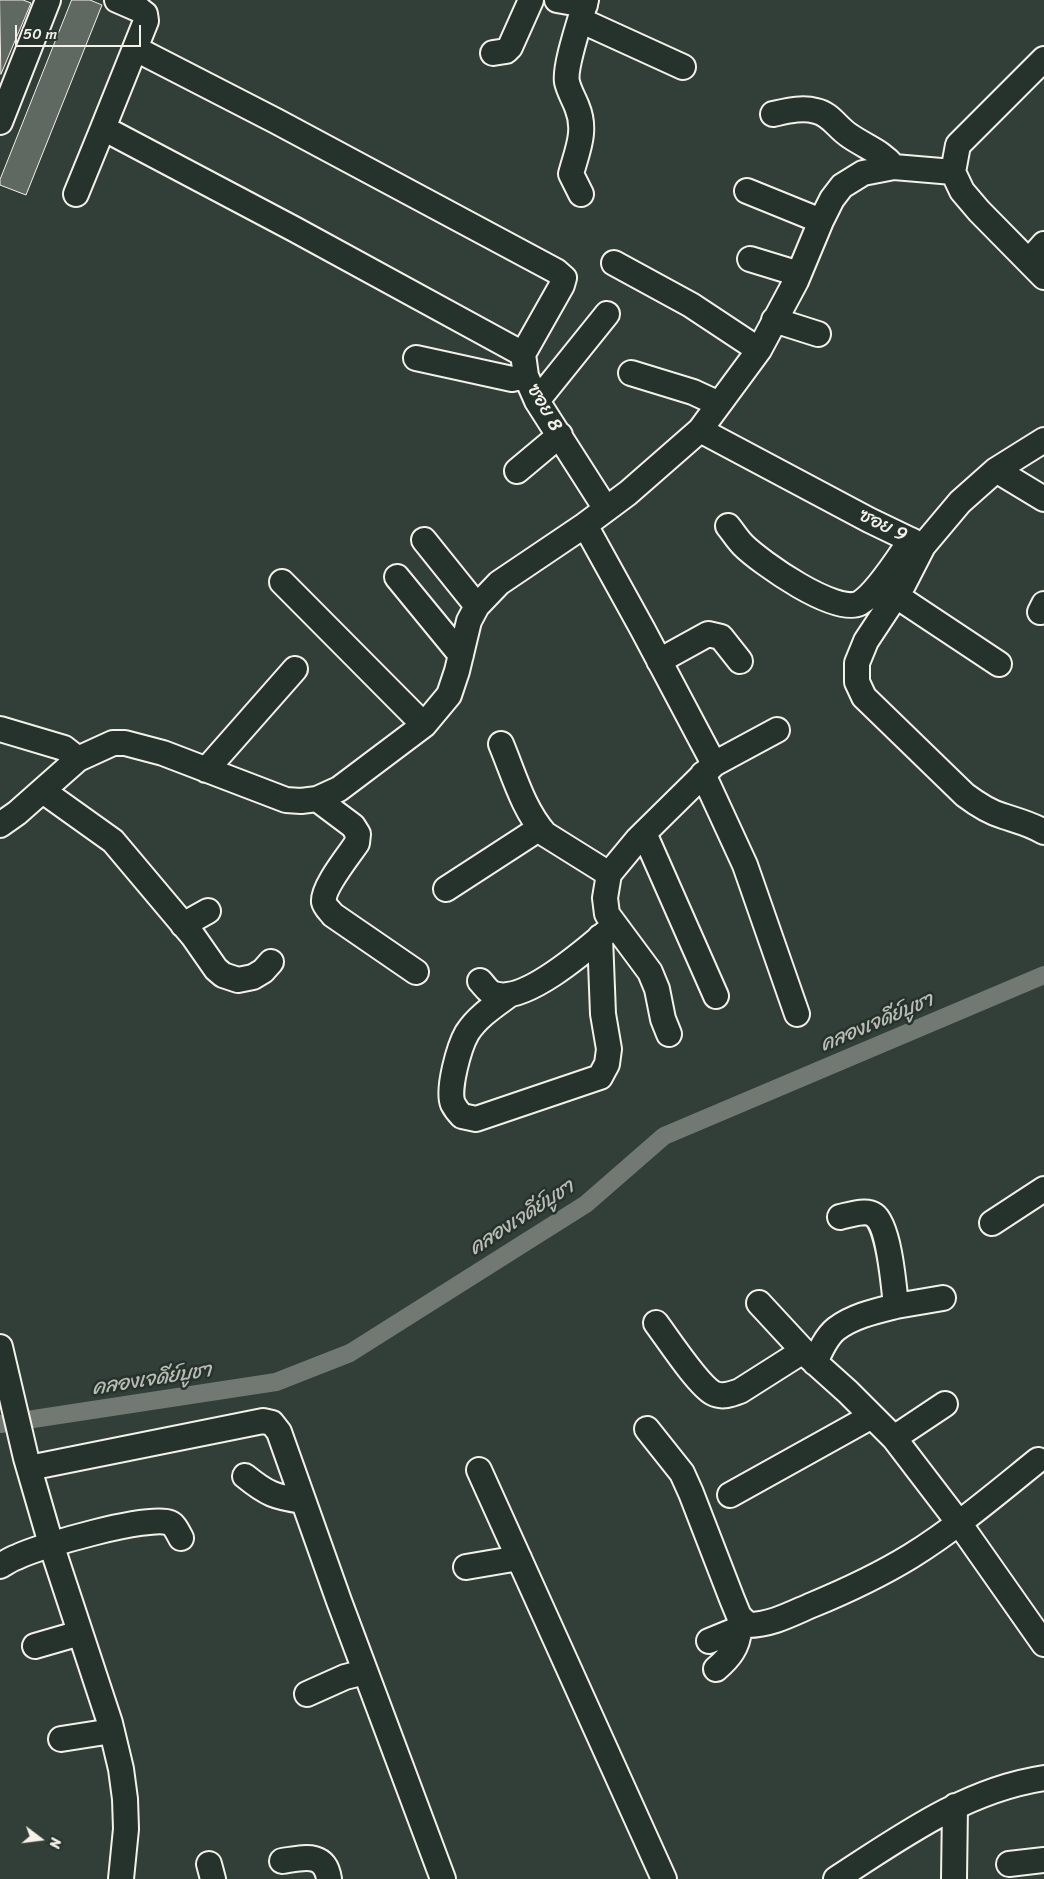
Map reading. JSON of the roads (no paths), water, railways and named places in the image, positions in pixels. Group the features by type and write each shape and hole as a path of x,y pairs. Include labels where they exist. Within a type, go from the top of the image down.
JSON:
{"street":[{"path":"0,122 48,0"},
{"path":"76,194 146,21 145,14 140,10 117,0"},
{"path":"493,53 506,51 510,47 531,0"},
{"path":"557,0 584,8 682,67"},
{"path":"581,194 571,174 583,127 578,108 566,81 570,58 584,8"},
{"path":"103,128 294,229 524,365 562,285 564,278 556,270 136,49"},
{"path":"1039,261 962,191 953,172 958,145 1044,59"},
{"path":"773,114 804,110 824,113 849,136 879,152 894,167"},
{"path":"0,825 43,791 78,759 112,743 125,743 163,753 286,800 301,801 317,798 339,788 424,725 449,695 469,621 477,606 499,583 585,525 628,493 700,430 759,350 799,274 820,221 832,199 842,186 863,173 894,167 953,172"},
{"path":"747,191 820,221"},
{"path":"750,259 799,274"},
{"path":"614,263 691,305 759,350"},
{"path":"537,401 607,314"},
{"path":"774,320 818,334"},
{"name":"ซอย 8","path":"416,358 512,379 524,365 537,401 606,509"},
{"path":"631,373 693,392 719,404"},
{"name":"ซอย 9","path":"700,430 869,520 917,543 996,470 1044,440"},
{"path":"517,471 560,435"},
{"path":"996,470 1044,499"},
{"path":"585,525 659,661 708,769 745,865 797,1014"},
{"path":"728,526 742,544 787,579 813,594 846,605 859,604 874,591 917,543"},
{"path":"424,540 477,606"},
{"path":"917,543 902,585 866,641 857,663 858,682 864,697 972,800 1003,816 1019,820 1044,832"},
{"path":"397,577 461,655"},
{"path":"282,582 424,725"},
{"path":"894,595 999,664"},
{"path":"659,661 708,634 721,637 740,661"},
{"path":"206,770 295,669"},
{"path":"0,729 64,748 78,759"},
{"path":"607,931 558,971 536,984 509,995 482,1014 466,1034 456,1065 452,1095 453,1105 462,1116 476,1119 600,1077 607,1064 609,1049 603,1014 607,931 605,898 609,874 644,833 708,769 777,730"},
{"path":"501,744 529,813 540,828 546,834 609,874"},
{"path":"43,791 112,841 183,925 222,975 238,980 253,977 263,971 271,962"},
{"path":"317,798 353,826 358,834 357,843 326,891 325,905 333,915 416,972"},
{"path":"446,889 540,828"},
{"path":"644,833 716,996"},
{"path":"183,925 208,911"},
{"path":"607,931 650,972 658,989 663,1019 669,1034"},
{"path":"480,981 491,993 500,996 509,995"},
{"path":"992,1223 1044,1188"},
{"path":"840,1217 869,1212 874,1214 880,1221 884,1228 896,1306"},
{"path":"656,1323 701,1383 714,1394 729,1395 809,1357 836,1329 864,1314 943,1298"},
{"path":"758,1303 809,1357 848,1392 894,1438 959,1523 1044,1644"},
{"path":"0,1348 28,1463 112,1731 121,1769 126,1829 121,1879"},
{"path":"894,1438 944,1404"},
{"path":"730,1496 872,1416"},
{"path":"28,1463 263,1421 272,1423 279,1432 365,1672 443,1879"},
{"path":"647,1429 682,1474 743,1627 735,1648 716,1669"},
{"path":"709,1641 743,1627 763,1625 849,1590 911,1556 959,1523 1038,1460"},
{"path":"479,1470 664,1879"},
{"path":"244,1476 262,1490 279,1498 303,1501"},
{"path":"0,1566 17,1556 52,1544 139,1522 170,1522 181,1538"},
{"path":"466,1567 518,1558"},
{"path":"35,1646 80,1633"},
{"path":"307,1694 344,1677 365,1672"},
{"path":"61,1738 112,1731"},
{"path":"836,1879 919,1825 955,1806 999,1789 1044,1778"},
{"path":"954,1879 955,1806"},
{"path":"282,1861 309,1857 320,1861 328,1873 329,1879"},
{"path":"1009,1864 1044,1860"}],"waterway":[{"name":"คลองเจดีย์บูชา","path":"0,1424 276,1382 350,1353 586,1204 664,1136 1044,975"}]}
